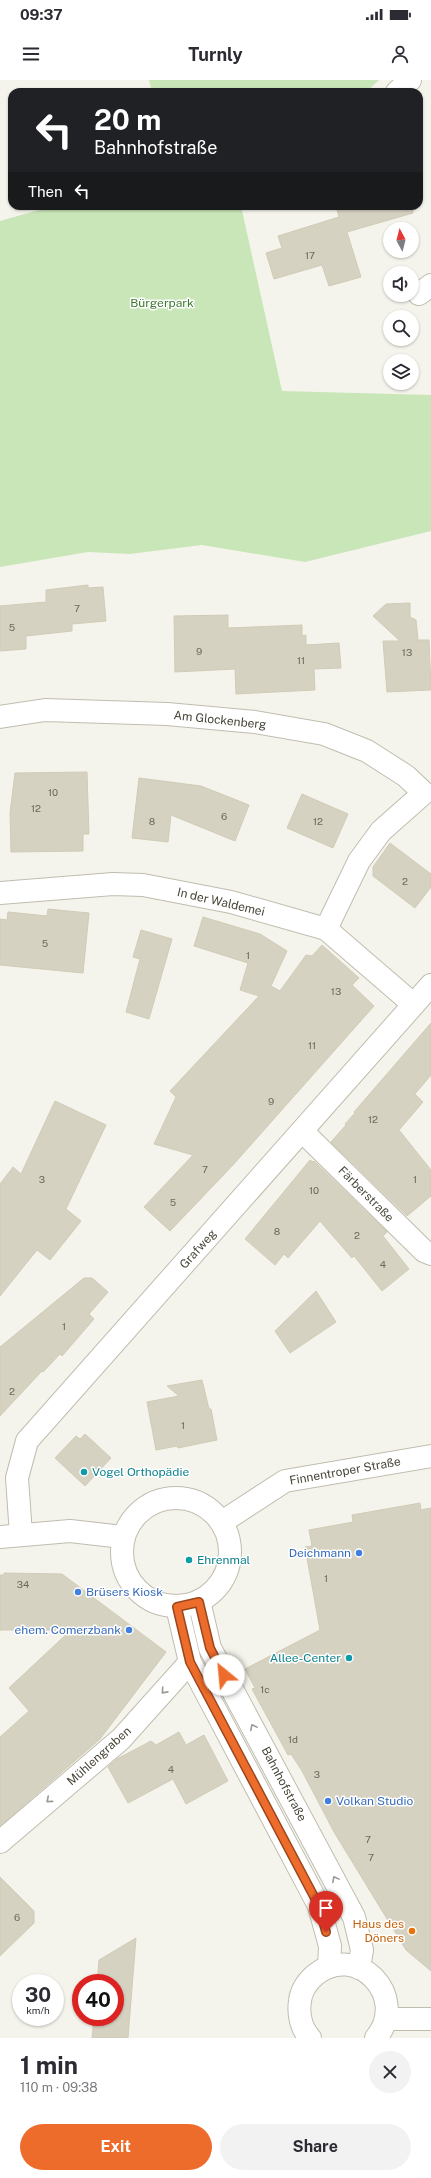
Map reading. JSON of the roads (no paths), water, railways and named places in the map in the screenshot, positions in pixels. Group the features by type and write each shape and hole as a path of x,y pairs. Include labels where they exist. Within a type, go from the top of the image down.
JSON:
{"street":[{"path":"401,88 410,80"},
{"name":"Am Glockenberg","path":"0,717 45,710 167,714 255,722 324,734 367,751 406,776 427,790 381,830 359,861 326,929"},
{"name":"In der Waldemei","path":"0,893 113,884 143,885 231,902 326,929 413,1004"},
{"name":"Grafweg","path":"21,1535 17,1478 27,1442 303,1132 431,985"},
{"name":"Färberstraße","path":"303,1132 424,1251 431,1254"},
{"name":"Finnentroper Straße","path":"222,1522 285,1481 431,1456"},
{"path":"177,1497 194,1500 210,1509 222,1522 229,1538 230,1551 230,1557 225,1575 215,1591 199,1602 177,1607 160,1604 145,1596 133,1585 124,1570 121,1554 123,1537 131,1521 143,1508 159,1500 177,1497"},
{"path":"0,1537 70,1531 123,1537"},
{"name":"Bahnhofstraße","path":"199,1602 210,1648 354,1917 362,1950 359,1968"},
{"path":"177,1607 190,1662 319,1906 330,1946 329,1967"},
{"name":"Mühlengraben","path":"0,1842 121,1738 190,1662"},
{"path":"310,2038 300,2022 298,2009 300,1997 311,1978 329,1967 350,1965 370,1974 379,1983 385,1994 387,2007 386,2019 382,2031 376,2038"},
{"path":"386,2019 431,2019"}],"place":[{"name":"Vogel Orthopädie","path":"84,1472"},
{"name":"Deichmann","path":"359,1553"},
{"name":"Ehrenmal","path":"189,1560"},
{"name":"Brüsers Kiosk","path":"78,1592"},
{"name":"ehem. Comerzbank","path":"129,1630"},
{"name":"Allee-Center","path":"349,1658"},
{"name":"Volkan Studio","path":"328,1801"},
{"name":"Haus des Döners","path":"412,1931"}],"park label":[{"name":"Bürgerpark","path":"162,303"}]}
